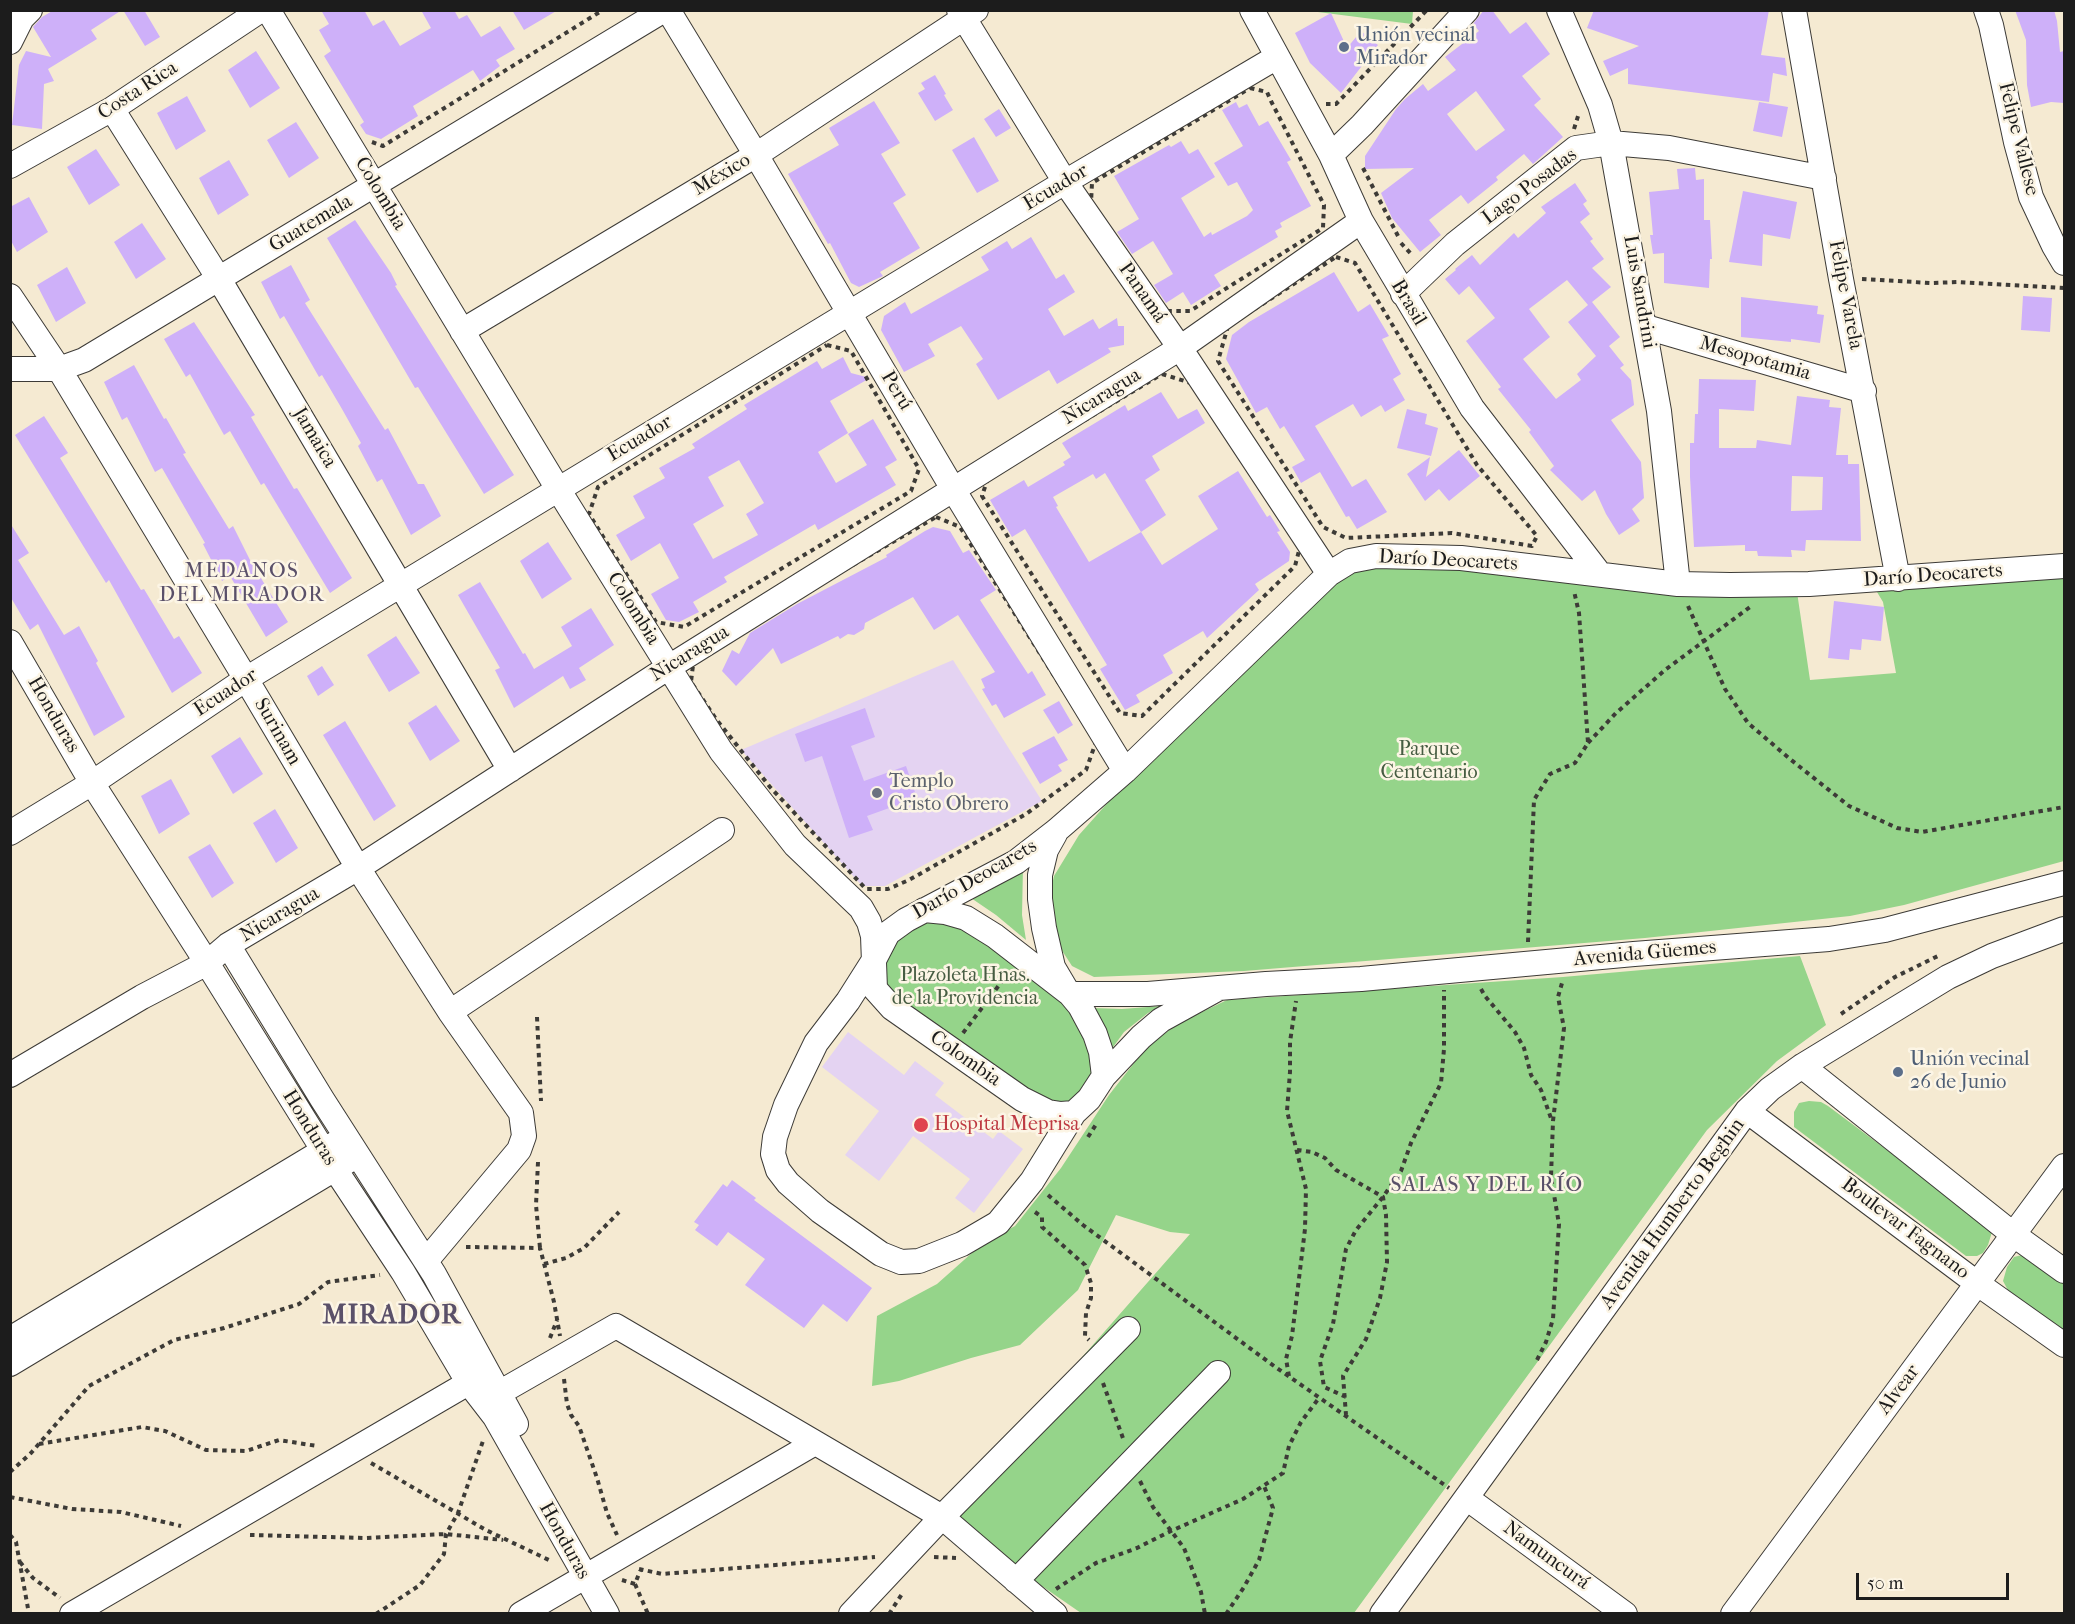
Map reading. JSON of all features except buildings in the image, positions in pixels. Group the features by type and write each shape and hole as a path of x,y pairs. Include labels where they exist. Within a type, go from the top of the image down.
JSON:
{"street":[{"path":"10,30 16,10"},
{"path":"10,42 22,18 30,10"},
{"name":"Costa Rica","path":"10,166 16,165 112,109 261,10"},
{"name":"Colombia","path":"268,10 558,489 721,752 795,845 861,908 871,929 875,989 892,1008 1034,1107 1061,1114 1074,1113"},
{"name":"Guatemala","path":"10,369 59,369 84,360 666,10"},
{"name":"Perú","path":"666,10 756,155 953,489 1125,771"},
{"name":"Brasil","path":"1252,10 1331,156 1361,220 1472,408 1599,573"},
{"path":"1331,156 1467,10"},
{"name":"Luis Sandrini","path":"1559,10 1600,105 1611,143 1646,327 1659,411 1678,584"},
{"name":"Felipe Varela","path":"1794,10 1841,279 1898,579"},
{"name":"Felipe Vallese","path":"1986,10 2031,197 2064,263"},
{"name":"México","path":"462,331 756,155 967,13"},
{"name":"Panamá","path":"967,13 1065,182 1180,348 1329,574"},
{"name":"Ecuador","path":"10,833 92,783 246,679 1065,182 1277,57"},
{"name":"Jamaica","path":"112,109 219,279 510,770"},
{"name":"Lago Posadas","path":"1403,294 1455,244 1576,148 1611,143 1669,148 1824,178"},
{"name":"Nicaragua","path":"10,1075 142,997 207,963 228,945 358,868 669,667 1180,348 1361,220"},
{"name":"Surinam","path":"10,296 59,369 358,868 450,1012 520,1113 524,1136 519,1150 426,1261"},
{"name":"Mesopotamia","path":"1646,327 1864,391"},
{"name":"Darío Deocarets","path":"1219,988 1161,1020 1141,1037 1104,1076 1089,1099 1074,1113 1032,1181 998,1223 962,1244 919,1261 901,1262 881,1254 820,1211 778,1170 773,1154 775,1137 786,1106 816,1043 848,1001 888,933 924,910 1016,862 1056,831 1125,771 1329,574 1350,561 1376,556 1461,558 1678,584 1779,585 1898,579 2064,566"},
{"name":"Honduras","path":"10,642 92,783 329,1160 403,1272 477,1377"},
{"path":"450,1012 722,830"},
{"path":"1056,831 1046,850 1040,875 1040,899 1044,928 1053,967 1095,1034 1101,1052 1104,1076"},
{"name":"Avenida Güemes","path":"1070,994 1148,994 1361,979 1829,939 1885,930 2064,883"},
{"path":"924,910 945,912 966,918 995,936 1070,994"},
{"name":"Avenida Humberto Beghin","path":"1382,1614 1747,1111 1770,1089 1802,1066 1948,977 1992,956 2064,929"},
{"name":"Honduras","path":"228,945 426,1261 477,1377 492,1404 591,1573 624,1614"},
{"path":"1802,1066 2013,1235 2064,1271"},
{"name":"Boulevar Fagnano","path":"1747,1111 1978,1284 2064,1344"},
{"path":"10,1364 352,1146"},
{"path":"10,1339 329,1160"},
{"name":"Alvear","path":"1733,1614 2064,1166"},
{"path":"492,1404 555,1352 616,1326 942,1517 1047,1607"},
{"path":"851,1614 942,1517 1128,1329"},
{"path":"1016,1581 1218,1373"},
{"path":"77,1611 477,1377"},
{"path":"521,1614 591,1573 633,1562 815,1443"},
{"name":"Namuncurá","path":"1467,1498 1625,1614"},
{"name":"Honduras","path":"591,1573 607,1614"}],"path":[{"path":"382,146 603,10"},
{"path":"1336,104 1427,10"},
{"path":"1250,88 1267,92 1324,205 1323,228 1190,311 1163,311 1091,203 1092,183 1250,88"},
{"path":"1572,133 1581,107"},
{"path":"1359,160 1401,242 1417,261"},
{"path":"1336,257 1355,263 1477,465 1537,536 1532,546 1452,533 1346,538 1323,528 1218,362 1228,326 1336,257"},
{"path":"1841,279 2064,288"},
{"path":"827,345 851,351 857,360 919,469 911,491 684,627 656,622 589,514 598,487 827,345"},
{"path":"1162,374 1191,383 1301,543 1295,566 1142,716 1120,713 982,496 988,478 1162,374"},
{"path":"936,517 960,527 1096,742 1086,770 1026,814 909,880 888,889 866,889 770,787 716,719 691,682 694,657 936,517"},
{"path":"1573,570 1571,580 1579,613 1588,743"},
{"path":"1678,584 1725,689 1748,723 1849,806 1897,828 1922,832 2064,807"},
{"path":"1530,964 1527,948 1534,800 1550,774 1575,763 1588,743 1616,714 1665,670 1779,585"},
{"path":"951,1049 1020,957"},
{"path":"1534,1367 1546,1342 1552,1319 1559,1224 1551,1177 1552,1121 1564,1028 1558,997 1563,977 1560,961"},
{"path":"1479,969 1482,990 1515,1032 1524,1048 1532,1075 1544,1097 1552,1121"},
{"path":"1346,1397 1324,1387 1320,1361 1333,1324 1346,1250 1356,1230 1401,1171 1411,1143 1441,1083 1444,1049 1444,987 1453,986"},
{"path":"1285,999 1296,998 1290,1042 1287,1111 1306,1188 1305,1230 1292,1336 1286,1359 1289,1377"},
{"path":"1088,1137 1101,1118"},
{"path":"1297,1150 1312,1152 1325,1158 1336,1170 1383,1197"},
{"path":"1046,1193 1083,1226 1289,1377 1467,1498"},
{"path":"1346,1416 1343,1376 1366,1339 1380,1298 1387,1262 1386,1215 1383,1197"},
{"path":"1017,1200 1042,1217 1042,1227 1086,1265 1091,1283 1091,1298 1086,1312 1086,1336 1099,1358 1100,1374 1131,1462 1153,1507 1184,1548 1201,1592 1205,1614"},
{"path":"544,1264 566,1258 584,1248 619,1212"},
{"path":"459,1246 540,1248 557,1319 555,1352 567,1404 579,1426 608,1513 633,1562 635,1584 648,1614"},
{"path":"10,1472 39,1444 89,1386 174,1340 224,1328 299,1304 328,1282 403,1272"},
{"path":"555,1352 557,1319"},
{"path":"1047,1607 1096,1563 1137,1548 1243,1498 1283,1473 1289,1446 1300,1422 1319,1398"},
{"path":"375,1614 420,1585 444,1554 446,1534 458,1513 492,1404"},
{"path":"39,1444 142,1427 165,1431 206,1450 246,1451 279,1440 354,1450 368,1462 486,1530 546,1560 635,1584"},
{"path":"1226,1614 1259,1560 1273,1508 1264,1486"},
{"path":"10,1535 16,1542 29,1614"},
{"path":"633,1562 662,1574 905,1556 959,1558"},
{"path":"20,1562 33,1578 77,1611"}],"shaded area":[{"path":"953,660 1042,801 885,886 862,886 741,750"},
{"name":"Hospital Meprisa","path":"848,1032 904,1075 915,1061 944,1083 935,1095 993,1139 999,1131 1023,1149 974,1213 955,1198 970,1179 913,1136 879,1181 845,1155 879,1111 822,1067"}],"green space":[{"path":"1310,11 1413,11 1412,24"},
{"name":"Parque Centenario","path":"1387,565 1797,592 1810,680 1896,673 1883,602 1874,587 2064,576 2064,861 1904,905 1850,916 1645,938 1244,971 1094,977 1072,966 1061,949 1055,931 1050,894 1054,876 1079,835 1127,781 1340,580 1356,572"},
{"path":"1023,867 1022,915 1026,940 971,898 985,893"},
{"name":"Plazoleta Hnas. de la Providencia","path":"945,912 1070,994 1104,1076 1061,1114 875,989 881,944"},
{"path":"1800,956 1826,1025 1777,1061 1707,1130 1354,1613 1081,1613 942,1517 1190,1234 1170,1232 1116,1215 1078,1290 1020,1345 899,1381 872,1386 877,1316 937,1284 982,1244 1015,1226 1061,1168 1109,1095 1145,1049 1177,1024 1227,1000 1563,977"},
{"path":"1161,1006 1124,1032 1111,1050 1101,1020 1093,1008 1122,1009"},
{"path":"1821,1102 1828,1106 1962,1206 1992,1232 1983,1253 1977,1256 1966,1256 1794,1127 1794,1112 1799,1103"},
{"path":"2022,1255 2064,1279 2064,1333 2010,1294 2003,1281 2007,1267 2014,1257"}],"place":[{"name":"Unión vecinal Mirador","path":"1344,47"},
{"name":"Templo Cristo Obrero","path":"877,793"},
{"name":"Unión vecinal 26 de Junio","path":"1898,1072"},
{"name":"Hospital Meprisa","path":"921,1125"}],"district":[{"name":"MEDANOS DEL MIRADOR","path":"242,584"},
{"name":"SALAS Y DEL RÍO","path":"1487,1186"},
{"name":"MIRADOR","path":"392,1317"}]}
